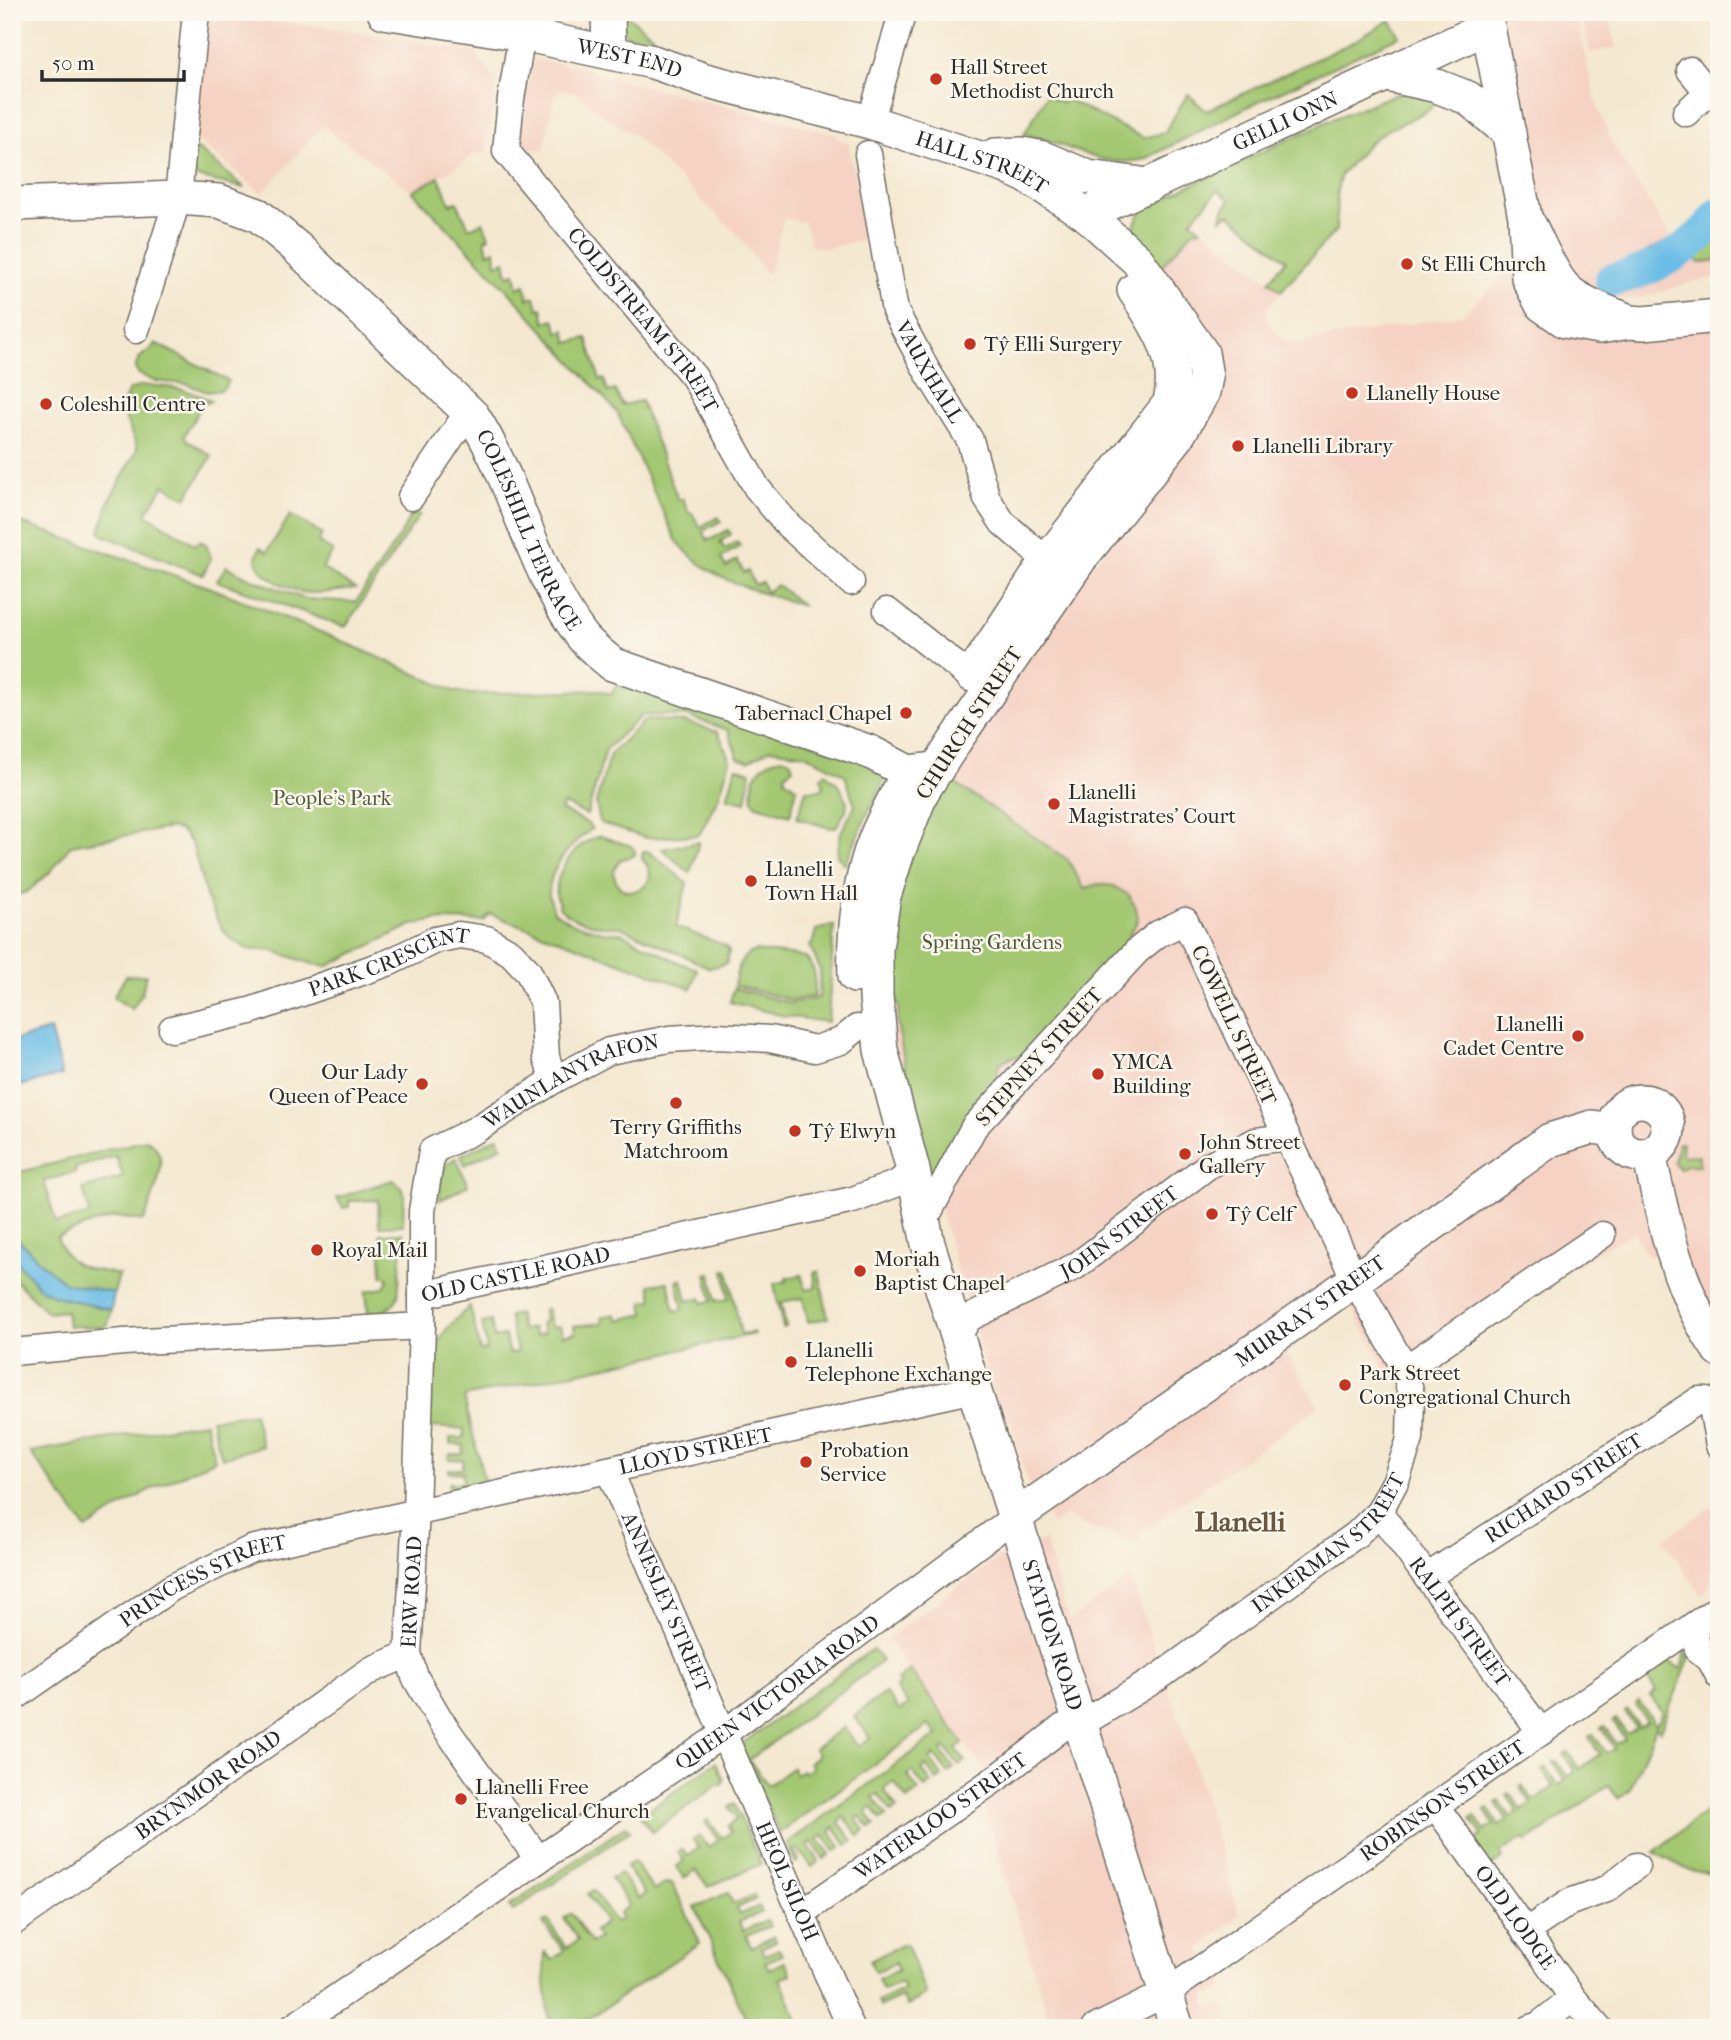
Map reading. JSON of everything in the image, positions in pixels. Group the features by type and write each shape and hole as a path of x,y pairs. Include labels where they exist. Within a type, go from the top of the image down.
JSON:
{"main road":[{"name":"WEST END","path":"384,12 522,34 653,62 869,138"},
{"path":"589,12 597,50"},
{"path":"597,50 610,24 608,12"},
{"path":"1487,20 1525,217 1568,291 1587,304 1630,322 1719,316"},
{"name":"GELLI ONN","path":"1086,214 1387,75 1487,20"},
{"path":"1387,75 1437,86 1468,99 1508,133"},
{"name":"HALL STREET","path":"869,138 973,155 1026,176 1086,214 1138,261 1202,353 1206,377"},
{"path":"973,155 1043,158 1088,177 1149,185"},
{"name":"COLESHILL TERRACE","path":"12,204 177,198 219,201 258,215 296,247 468,412 490,443 555,595 582,637 612,664 923,770"},
{"name":"HALL STREET","path":"1086,214 1116,266 1156,323 1171,360 1174,386"},
{"name":"CHURCH STREET","path":"905,1177 884,1147 857,1028 855,926 875,839 923,770 1017,648 1080,558 1176,439 1203,392 1206,377"},
{"name":"CHURCH STREET","path":"905,1177 881,1050 876,996 876,948 884,897 898,852 922,792 923,770 971,677 1046,561 1170,403 1174,386"},
{"path":"1046,561 1080,558"},
{"path":"1633,1102 1653,1103 1667,1118 1669,1130 1664,1144 1649,1154 1631,1154 1621,1146 1614,1130 1617,1115 1633,1102"},
{"name":"MURRAY STREET","path":"1015,1517 1355,1280 1550,1140 1591,1127 1614,1130"},
{"path":"1649,1154 1672,1255 1686,1291 1719,1350"},
{"name":"STATION ROAD","path":"905,1177 926,1232 1177,2028"}],"street":[{"path":"136,330 177,198 196,12"},
{"path":"869,138 902,12"},
{"name":"COLDSTREAM STREET","path":"522,34 506,151 694,377 757,488 788,524 851,582"},
{"path":"1686,113 1713,89 1690,69"},
{"name":"VAUXHALL","path":"869,138 895,311 927,371 970,440 987,499 1003,523 1046,561"},
{"path":"411,497 468,412"},
{"path":"887,611 971,677"},
{"name":"COWELL STREET","path":"1185,921 1355,1280"},
{"name":"STEPNEY STREET","path":"926,1232 974,1127 1137,951 1158,934 1185,921"},
{"name":"PARK CRESCENT","path":"172,1029 250,1011 390,962 435,940 459,934 486,939 511,953 528,971 543,1003 546,1057 554,1080"},
{"name":"WAUNLANYRAFON","path":"422,1295 422,1211 432,1151 475,1130 554,1080 609,1051 669,1039 717,1037 770,1039 815,1049 841,1041 857,1028"},
{"name":"JOHN STREET","path":"957,1337 969,1318 1076,1266 1209,1165 1256,1141 1287,1137"},
{"name":"OLD CASTLE ROAD","path":"12,1352 137,1341 422,1326 422,1295 853,1200 905,1177"},
{"path":"1405,1369 1602,1235"},
{"name":"INKERMAN STREET","path":"1080,1723 1159,1677 1357,1534 1378,1512 1396,1480 1410,1439 1411,1395 1405,1369 1355,1280"},
{"name":"ERW ROAD","path":"422,1326 408,1654 415,1677 440,1720 538,1859"},
{"name":"LLOYD STREET","path":"416,1512 974,1389"},
{"name":"RICHARD STREET","path":"1427,1577 1699,1400 1706,1400 1712,1408 1719,1444"},
{"name":"ANNESLEY STREET","path":"609,1470 723,1734"},
{"name":"PRINCESS STREET","path":"12,1699 171,1588 251,1549 416,1512"},
{"name":"RALPH STREET","path":"1378,1512 1541,1731"},
{"name":"QUEEN VICTORIA ROAD","path":"292,2028 723,1734 1015,1517"},
{"name":"ROBINSON STREET","path":"1095,2028 1166,1993 1719,1608"},
{"path":"1693,1626 1698,1650 1710,1660 1719,1676"},
{"name":"BRYNMOR ROAD","path":"12,1923 371,1670 408,1654"},
{"name":"WATERLOO STREET","path":"801,1913 1001,1775 1063,1727 1080,1723"},
{"name":"HEOL SILOH","path":"723,1734 851,2028"},
{"name":"OLD LODGE","path":"1435,1805 1573,1998 1599,2028"},
{"path":"1525,1932 1570,1902 1607,1889 1636,1866"},
{"path":"1530,2028 1539,2025 1573,1998"}],"shaded area":[{"path":"1499,12 1575,12 1597,106 1614,147 1673,240 1639,256 1719,220 1719,278 1695,281 1640,298 1619,299 1573,286 1545,244"},
{"path":"1581,12 1609,12 1616,48 1590,53"},
{"path":"208,16 348,30 474,52 497,82 485,154 476,153 457,167 412,191 322,126 262,194 194,137"},
{"path":"534,59 586,68 591,73 836,134 836,139 848,142 868,239 826,248 812,246 804,223 784,218 769,273 764,271 738,235 634,135 576,93 560,89 554,96 544,150 517,146"},
{"path":"1201,229 1281,291 1267,308 1266,314 1274,332 1286,342 1301,343 1462,315 1501,279 1508,268 1519,267 1530,297 1719,326 1719,1331 1657,1254 1647,1255 1634,1233 1602,1249 1392,1380 1350,1305 1286,1353 1319,1407 1141,1532 1139,1543 1072,1521 1067,1515 1052,1524 1027,1480 1006,1408 998,1411 885,1018 931,802 1207,400 1155,274 1192,232"},
{"path":"1716,1503 1719,1548 1708,1588 1702,1596 1663,1540"},
{"path":"1045,1540 1069,1621 1130,1577 1197,1773 1239,1915 1200,1949 1224,1986 1205,1996 1208,2007 1223,2003 1228,2023 1216,2028 1052,2028 979,1793 993,1782 887,1639 996,1559"}],"green space":[{"path":"623,12 665,46 645,43 626,35"},
{"path":"1390,20 1400,36 1249,106 1145,159 1129,162 1098,158 1024,134 1047,95 1063,103 1066,99 1143,138 1164,133 1188,94 1206,111 1353,42"},
{"path":"1411,88 1446,89 1428,111 1387,130 1369,143 1341,174 1337,190 1336,230 1281,291 1269,281 1286,260 1229,214 1221,219 1230,200 1218,190 1191,221 1201,229 1192,232 1150,279 1136,251 1133,234 1139,216 1146,206 1330,120"},
{"path":"198,149 245,188 197,177 191,171 193,150"},
{"path":"439,177 450,204 457,202 469,228 483,222 489,237 485,239 488,253 495,250 496,264 505,261 508,275 515,273 518,288 525,285 528,299 535,297 538,309 542,308 545,323 554,319 558,332 565,330 568,343 587,338 600,380 604,379 608,392 615,390 622,405 641,401 678,500 683,499 689,513 692,513 700,527 718,517 721,521 703,531 708,541 728,530 731,534 720,542 725,549 737,542 740,546 721,558 726,567 737,560 744,573 748,571 755,585 762,582 766,592 777,585 803,606 750,589 718,575 703,566 676,540 617,412 509,292 412,191"},
{"path":"1719,220 1719,260 1699,263 1690,252"},
{"path":"155,343 229,381 222,390 207,392 187,384 154,381 139,374 135,369 137,362"},
{"path":"140,386 177,389 211,401 202,405 184,436 212,456 186,498 164,485 146,514 196,545 199,541 206,544 211,558 203,575 103,535 100,531 109,501 136,452 137,447 122,410 128,391"},
{"path":"413,510 420,514 345,627 217,581 226,566 249,578 305,599 356,602 402,532"},
{"path":"290,515 322,534 318,543 333,551 322,568 355,589 302,592 277,582 263,571 256,558 260,547 267,552"},
{"name":"People's Park","path":"12,520 214,589 335,638 454,691 470,694 598,690 612,694 619,679 890,769 845,864 837,856 841,832 855,806 845,775 805,754 770,749 749,761 738,758 728,730 687,716 642,715 606,749 587,815 564,804 561,810 587,823 592,829 576,841 562,857 552,875 549,895 554,912 574,924 603,932 621,933 697,969 691,989 490,914 484,921 437,920 412,925 328,966 270,950 249,950 231,939 222,929 207,899 192,844 181,831 170,828 71,845 51,871 27,892 12,896"},
{"path":"645,720 685,722 718,732 730,760 719,796 699,835 646,838 600,823 596,803 610,754"},
{"path":"785,758 790,760 793,768 785,774 785,779 797,788 790,815 757,805 753,801 752,793 758,771 769,762"},
{"path":"736,767 751,772 746,802 727,798"},
{"path":"825,773 839,785 847,802 846,810 836,827 830,828 797,818 806,790 821,790 824,786 821,777"},
{"name":"Spring Gardens","path":"950,780 1068,860 1084,889 1098,884 1113,886 1129,895 1138,920 1120,950 1030,1059 1014,1057 999,1064 996,1078 1003,1093 936,1172 929,1169 912,1103 897,1022 899,1009 894,987 886,979 893,898 933,805"},
{"path":"600,836 631,846 635,851 635,855 620,860 614,870 616,882 622,889 638,890 649,878 649,869 642,859 643,851 648,851 687,883 676,927 724,945 729,950 727,963 710,968 621,927 599,926 575,919 560,909 556,892 564,865 576,850"},
{"path":"699,842 690,873 662,849"},
{"path":"834,925 828,1022 784,1016 730,1002 734,988 790,1003 819,998 820,969 810,946 816,930"},
{"path":"756,951 806,957 814,971 815,996 792,1000 734,985 743,959"},
{"path":"146,975 142,993 132,1009 113,997 126,976"},
{"path":"498,1137 502,1146 465,1165 461,1155"},
{"path":"146,1140 155,1147 159,1155 159,1177 144,1221 116,1217 57,1237 67,1257 74,1262 89,1269 119,1275 114,1293 65,1283 12,1233 12,1174","holes":["116,1156 123,1177 83,1189 90,1214 56,1223 44,1181 76,1172 75,1168"]},
{"path":"1678,1143 1683,1143 1684,1156 1699,1155 1699,1165 1686,1165 1680,1169 1674,1163"},
{"path":"456,1158 468,1185 440,1200 443,1170"},
{"path":"392,1180 402,1187 404,1195 403,1225 379,1226 378,1200 349,1201 349,1207 343,1208 337,1198"},
{"path":"403,1233 398,1297 386,1310 368,1314 366,1291 383,1288 388,1281 387,1276 382,1276 380,1234"},
{"path":"12,1257 41,1289 56,1296 111,1310 108,1324 103,1327 68,1326 66,1311 48,1313 12,1277"},
{"path":"724,1270 728,1270 741,1334 754,1334 464,1397 485,1484 449,1492 449,1483 463,1483 463,1473 449,1472 449,1469 463,1469 463,1460 449,1459 450,1454 463,1454 464,1445 450,1444 450,1438 464,1438 464,1429 429,1427 433,1366 443,1334 470,1306 480,1351 487,1350 482,1323 491,1321 494,1338 505,1336 509,1354 517,1352 509,1316 518,1314 522,1330 533,1328 535,1335 544,1333 541,1322 545,1321 543,1310 547,1309 551,1327 560,1326 563,1335 575,1333 574,1326 603,1323 602,1317 616,1314 618,1320 645,1314 643,1302 653,1300 650,1285 668,1282 675,1311 683,1309 677,1281 682,1279 687,1301 701,1298 702,1303 712,1301 706,1274 711,1273 716,1301 729,1299"},
{"path":"819,1271 828,1318 808,1322 803,1298 781,1302 786,1327 783,1328 774,1284 802,1275 805,1290 816,1287 814,1272"},
{"path":"254,1413 262,1446 222,1458 211,1419"},
{"path":"205,1422 215,1460 147,1491 86,1529 30,1452"},
{"path":"873,1649 882,1661 749,1760 768,1785 792,1768 796,1774 802,1770 805,1773 812,1767 809,1763 818,1755 814,1749 844,1727 858,1746 870,1738 854,1716 885,1693 899,1711 908,1705 896,1687 900,1684 897,1680 910,1670 963,1743 956,1748 965,1761 959,1765 945,1748 941,1751 954,1768 948,1773 934,1755 930,1759 942,1776 937,1780 926,1766 922,1770 932,1783 925,1788 912,1771 907,1775 919,1791 907,1800 894,1782 884,1790 897,1808 892,1812 878,1794 873,1797 887,1816 881,1820 872,1807 866,1812 875,1825 870,1828 860,1816 856,1819 865,1831 859,1836 844,1817 839,1822 853,1841 847,1845 834,1827 830,1831 841,1847 835,1851 823,1835 818,1839 830,1854 824,1859 812,1842 808,1845 819,1861 812,1867 797,1848 794,1850 799,1860 795,1863 787,1843 937,1735 929,1725 779,1833 740,1745"},
{"path":"1686,1653 1690,1658 1660,1731 1656,1727 1630,1790 1619,1799 1608,1786 1526,1842 1523,1838 1500,1853 1503,1858 1490,1867 1473,1842 1482,1835 1471,1819 1475,1816 1485,1831 1494,1825 1485,1811 1488,1808 1499,1826 1508,1821 1496,1803 1499,1801 1511,1817 1518,1812 1507,1795 1510,1793 1522,1810 1531,1803 1520,1787 1522,1785 1534,1801 1553,1787 1542,1770 1546,1768 1558,1785 1565,1781 1553,1762 1556,1761 1568,1777 1575,1772 1564,1755 1568,1752 1579,1769 1600,1754 1589,1737 1593,1734 1607,1754 1615,1749 1601,1728 1604,1726 1616,1744 1625,1739 1613,1721 1616,1719 1627,1734 1636,1728 1625,1712 1628,1710 1639,1727 1647,1722 1636,1704 1639,1701 1656,1725 1663,1713 1650,1696 1656,1691 1646,1676 1669,1661 1681,1669"},
{"path":"716,1762 724,1780 722,1785 719,1784 652,1832 640,1816"},
{"path":"1719,1801 1719,1875 1688,1870 1654,1852"},
{"path":"734,1803 761,1864 708,1887 696,1870 684,1878 676,1867 684,1861 678,1852 682,1849 688,1856 699,1848 693,1840 700,1836 708,1847 718,1840 705,1822 708,1820 722,1838 731,1832 728,1826 737,1819 729,1807"},
{"path":"626,1826 630,1831 513,1911 509,1906"},
{"path":"633,1861 654,1891 665,1883 673,1884 700,1943 575,2028 550,2028 544,1974 545,1952 552,1960 564,1951 543,1923 548,1920 566,1948 578,1940 564,1918 571,1913 591,1943 599,1938 594,1931 606,1922 587,1894 593,1890 615,1922 622,1919 619,1913 629,1906 611,1878 620,1873 638,1899 645,1894 626,1867"},
{"path":"728,1893 733,1904 754,1895 756,1899 737,1908 740,1915 759,1906 762,1912 739,1922 743,1931 767,1920 770,1926 746,1936 751,1947 774,1936 776,1941 761,1948 765,1955 779,1949 782,1955 765,1962 769,1969 785,1962 791,1974 780,1979 801,2028 750,2028 695,1907"},
{"path":"907,1944 926,1995 907,2006 902,1997 880,2007 878,2002 904,1989 901,1982 883,1990 878,1979 898,1970 895,1963 875,1972 870,1961"}],"water":[{"path":"1719,196 1719,220 1716,226 1690,252 1645,282 1612,278 1639,256 1690,229"},
{"path":"50,1030 62,1075 12,1088 12,1041"},
{"path":"12,1233 65,1283 114,1293 111,1310 55,1296 41,1289 12,1257"}],"waterway":[{"path":"1611,280 1642,271 1671,257 1697,238 1719,214"}],"place":[{"name":"Hall Street Methodist Church","path":"936,79"},
{"name":"St Elli Church","path":"1407,264"},
{"name":"Tŷ Elli Surgery","path":"970,344"},
{"name":"Llanelly House","path":"1352,393"},
{"name":"Coleshill Centre","path":"46,404"},
{"name":"Llanelli Library","path":"1238,446"},
{"name":"Tabernacl Chapel","path":"906,713"},
{"name":"Llanelli Magistrates' Court","path":"1054,804"},
{"name":"Llanelli Town Hall","path":"751,881"},
{"name":"Llanelli Cadet Centre","path":"1578,1036"},
{"name":"YMCA Building","path":"1098,1074"},
{"name":"Our Lady Queen of Peace","path":"422,1084"},
{"name":"Terry Griffiths Matchroom","path":"676,1103"},
{"name":"Tŷ Elwyn","path":"795,1131"},
{"name":"John Street Gallery","path":"1185,1154"},
{"name":"Tŷ Celf","path":"1212,1214"},
{"name":"Royal Mail","path":"317,1250"},
{"name":"Moriah Baptist Chapel","path":"860,1271"},
{"name":"Llanelli Telephone Exchange","path":"791,1362"},
{"name":"Park Street Congregational Church","path":"1345,1385"},
{"name":"Probation Service","path":"806,1462"},
{"name":"Llanelli Free Evangelical Church","path":"461,1799"}],"district":[{"name":"Llanelli","path":"1240,1521"}]}
